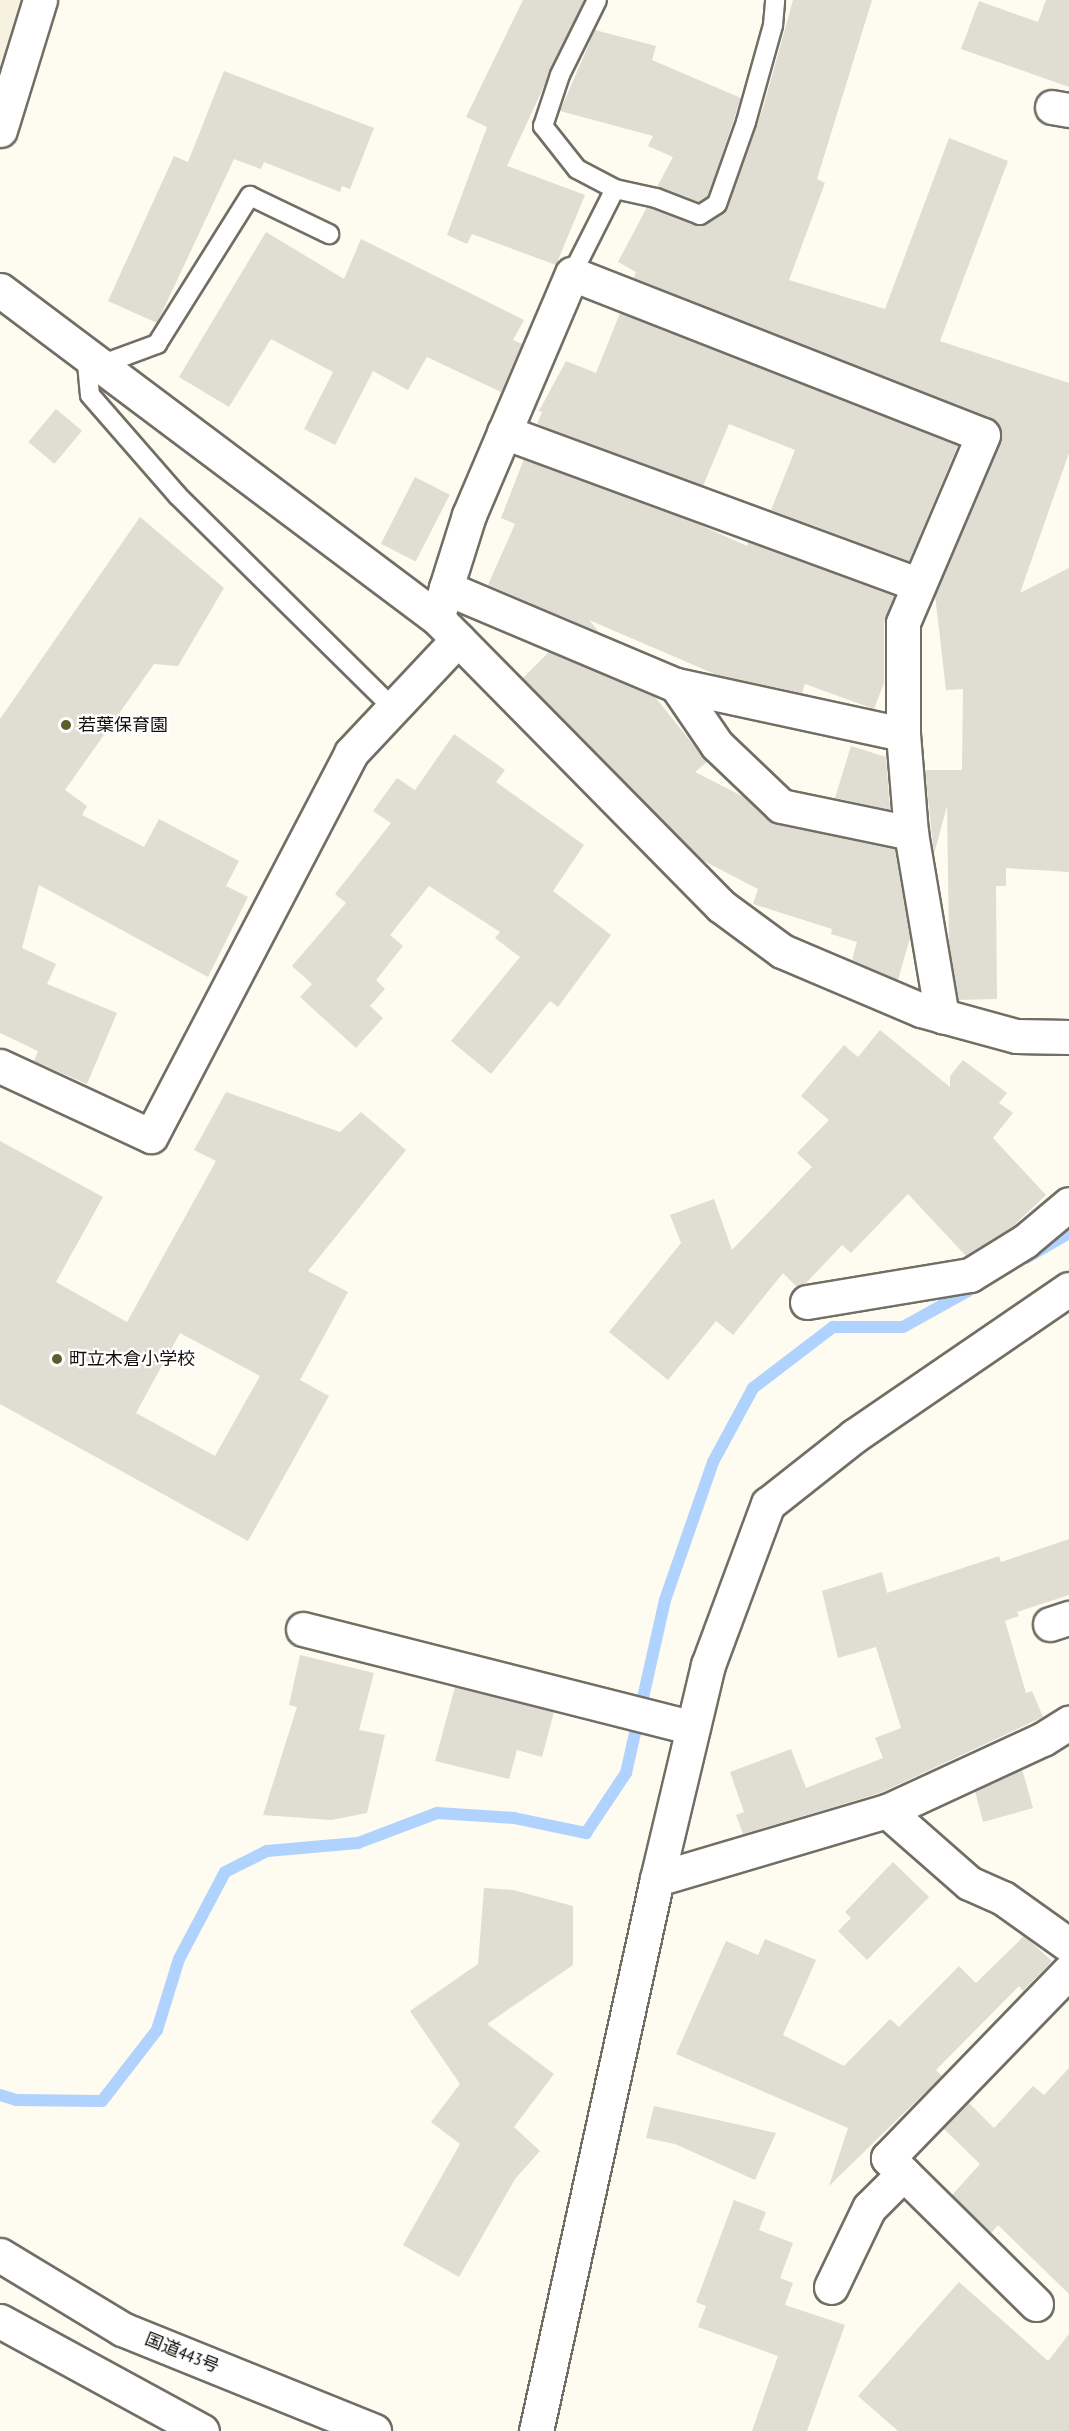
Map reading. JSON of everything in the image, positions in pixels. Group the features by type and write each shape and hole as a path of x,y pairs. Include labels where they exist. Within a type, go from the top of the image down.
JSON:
{"main road":[{"path":"0,130 40,0"},
{"path":"0,1066 151,1136 351,753 393,708 447,615 469,515 572,274 983,435 903,623 903,734 911,833 942,1016"},
{"path":"0,290 447,615 721,906 782,951 942,1016 1016,1036 1069,1037"},
{"path":"504,432 919,585"},
{"path":"447,615 676,685 903,734"},
{"path":"676,685 717,745 781,806 911,833"},
{"path":"807,1302 970,1275 1025,1241 1069,1204"},
{"path":"536,2431 657,1878 708,1665 768,1504 854,1436 1069,1289"},
{"path":"303,1629 693,1728"},
{"path":"657,1878 887,1810 1043,1739 1069,1723"},
{"path":"887,1810 969,1883 1003,1898 1069,1945"},
{"path":"1036,2304 888,2158 1069,1971"},
{"path":"831,2287 869,2208 904,2173"},
{"name":"国道443号","path":"0,2255 122,2329 374,2431"},
{"path":"0,2321 202,2431"}],"lane":[{"path":"597,0 560,75 543,126 577,168 615,189 656,198 700,214 717,204 746,123 773,25 776,0"},
{"path":"572,274 615,189"},
{"path":"329,234 250,196 158,344 94,357 90,395 186,505 393,708"}],"shaded area":[{"path":"0,0 23,0 0,76"}],"building":[{"path":"523,0 584,0 507,166 585,195 556,265 472,234 467,244 447,235 487,127 466,117"},
{"path":"793,0 872,0 817,179 825,183 789,280 885,309 949,138 1008,161 940,341 1069,383 1069,453 1020,593 1069,568 1069,872 1006,868 1006,886 996,886 997,999 958,1000 949,944 947,806 934,854 925,770 962,770 963,689 946,690 935,595 1000,442 998,424 634,278 636,272 618,262 647,207 701,226 727,208 763,108"},
{"path":"1046,0 1069,0 1069,87 961,49 979,1 1038,22"},
{"path":"595,30 656,46 652,60 741,98 708,197 699,202 657,187 673,157 648,146 653,136 560,111"},
{"path":"224,71 374,128 350,189 342,186 340,192 264,162 261,169 234,159 157,323 108,301 174,156 188,162"},
{"path":"266,232 344,279 361,239 524,320 513,340 522,344 501,392 427,357 408,390 373,371 335,445 304,429 333,372 271,339 229,407 179,377"},
{"path":"620,313 958,445 909,561 771,510 795,450 729,424 703,486 537,424 542,412 539,411 566,361 596,373"},
{"path":"56,409 82,431 54,464 28,442"},
{"path":"524,459 689,520 747,546 748,542 894,596 884,623 884,683 874,709 805,684 802,693 717,675 589,620 599,632 488,585 515,524 501,518"},
{"path":"415,477 450,495 416,562 381,544"},
{"path":"140,517 224,588 178,666 154,664 65,790 87,806 82,815 144,847 159,819 239,861 226,886 248,897 208,977 39,885 22,948 56,964 47,984 117,1013 87,1084 34,1061 38,1051 0,1033 0,719"},
{"path":"549,652 655,697 707,762 695,772 744,797 769,820 895,849 910,938 898,980 852,960 857,942 831,934 832,929 753,904 758,889 702,860 523,678"},
{"path":"454,734 505,770 496,782 584,845 553,891 611,935 558,1007 550,1001 491,1074 451,1041 520,957 495,938 500,932 429,886 390,935 403,946 376,980 385,989 370,1006 383,1018 356,1048 300,997 312,984 292,966 346,903 335,894 391,823 373,811 397,778 415,790"},
{"path":"851,746 886,757 890,810 835,798"},
{"path":"880,1030 950,1087 950,1076 963,1060 1007,1093 999,1103 1013,1113 993,1138 1046,1195 1011,1228 966,1256 908,1194 851,1253 842,1245 806,1283 797,1287 783,1273 733,1335 716,1321 668,1380 609,1332 681,1243 670,1215 714,1199 732,1250 812,1167 797,1153 829,1120 801,1096 844,1045 858,1057"},
{"path":"226,1092 340,1132 361,1112 406,1150 308,1271 348,1292 300,1380 329,1396 248,1541 0,1404 0,1141 103,1197 56,1282 127,1322 216,1161 194,1150","holes":["180,1333 260,1376 215,1456 136,1413"]},
{"path":"1069,1539 1069,1595 1017,1612 1019,1616 1005,1621 1026,1693 1032,1691 1043,1717 880,1793 743,1834 736,1815 744,1812 730,1772 791,1749 806,1788 883,1758 875,1738 901,1728 876,1647 838,1658 822,1591 882,1572 887,1593 999,1556 1001,1562"},
{"path":"300,1655 374,1673 359,1730 385,1735 367,1813 331,1820 263,1815 297,1707 289,1705"},
{"path":"455,1687 554,1712 542,1757 517,1750 509,1779 435,1761"},
{"path":"1022,1769 1033,1808 983,1822 975,1791"},
{"path":"893,1862 929,1897 867,1960 838,1931 851,1918 845,1912"},
{"path":"484,1888 513,1890 573,1906 573,1965 487,2024 554,2074 514,2127 540,2151 515,2179 459,2277 403,2245 460,2144 431,2122 460,2084 410,2011 478,1964"},
{"path":"1024,1936 1052,1961 1023,1991 1019,1986 936,2070 942,2076 829,2186 848,2128 676,2054 726,1941 758,1955 765,1939 816,1960 783,2035 844,2066 890,2019 899,2027 959,1966 976,1983"},
{"path":"1069,2068 1069,2294 998,2225 991,2233 952,2195 980,2164 943,2128 968,2102 994,2128 1033,2086 1044,2095"},
{"path":"654,2106 776,2133 755,2180 675,2144 646,2138"},
{"path":"734,2200 766,2212 759,2230 793,2243 780,2278 793,2283 785,2305 845,2325 807,2431 752,2431 778,2356 698,2327 706,2306 696,2302"},
{"path":"959,2282 1048,2361 1069,2334 1069,2431 898,2431 858,2396"}],"waterway":[{"path":"1026,1258 1069,1233"},
{"path":"0,2095 16,2100 102,2101 157,2030 179,1959 225,1872 267,1851 358,1843 437,1813 514,1818 586,1833 626,1773 665,1600 713,1462 753,1388 833,1327 903,1327 977,1286"}],"place":[{"name":"若葉保育園","path":"66,725"},
{"name":"町立木倉小学校","path":"57,1359"}]}
